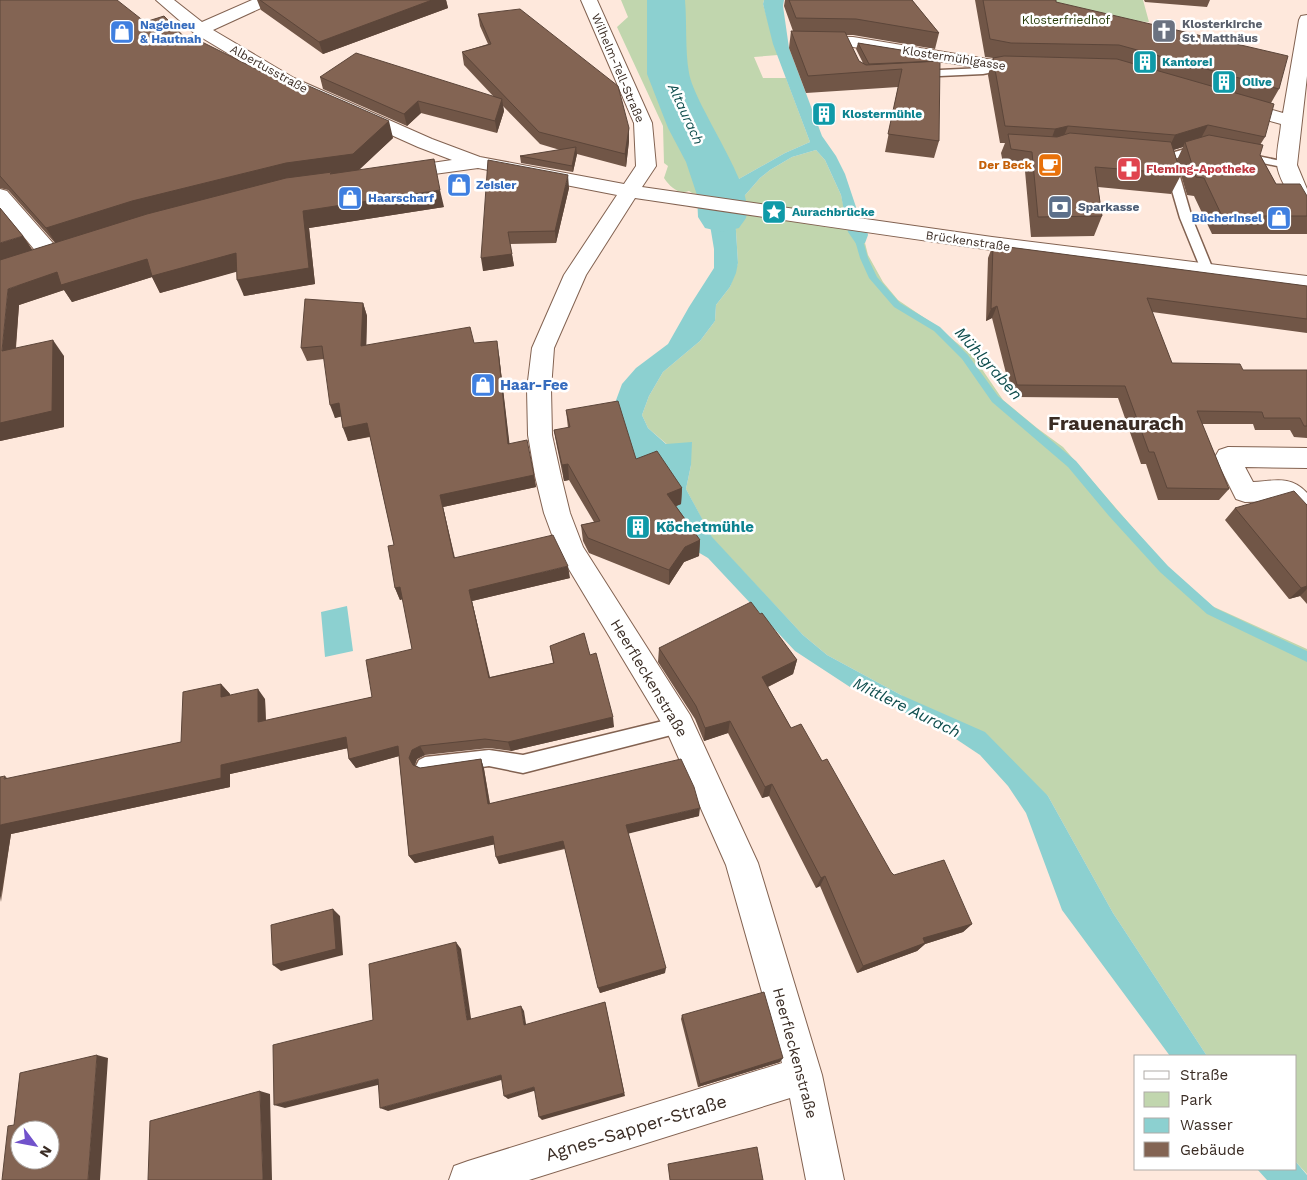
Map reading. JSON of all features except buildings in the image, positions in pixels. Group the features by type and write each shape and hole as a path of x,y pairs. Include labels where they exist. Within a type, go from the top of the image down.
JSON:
{"street":[{"name":"Albertusstraße","path":"164,0 200,29 288,82 425,143 478,162"},
{"path":"200,29 266,0"},
{"name":"Wilhelm-Tell-Straße","path":"589,0 643,124 646,166 629,191"},
{"path":"1307,20 1291,121 1287,165 1296,187 1307,206"},
{"name":"Klostermühlgasse","path":"800,41 918,51 1005,67 1044,68"},
{"path":"1215,99 1291,121"},
{"path":"380,175 478,162"},
{"name":"Brückenstraße","path":"478,162 629,191 886,229 1208,272 1307,283"},
{"name":"Heerfleckenstraße","path":"629,191 575,275 543,348 539,389 540,435 557,513 571,551 679,726 742,863 804,1075 825,1180"},
{"path":"0,195 51,255"},
{"path":"1290,492 1245,492 1228,457 1307,458"},
{"path":"1273,457 1290,492 1307,510"},
{"name":"Agnes-Sapper-Straße","path":"468,1180 804,1075"}],"lane":[{"path":"903,75 983,71 1005,67"},
{"path":"1138,154 1168,156 1199,146 1218,150"},
{"path":"1236,154 1287,165"},
{"path":"1168,156 1186,218 1208,272"},
{"path":"425,766 489,758 523,764 679,726"}],"green space":[{"path":"621,0 764,0 763,4 778,55 754,57 763,78 786,78 810,142 785,153 737,180 732,179 724,160 683,135 704,181 702,195 689,191 678,191 672,187 664,178 668,166 664,163 663,126 617,27 628,17"},
{"path":"1038,0 1143,0 1149,22 1132,21"},
{"path":"816,150 825,160 841,195 846,217 860,244 865,243 868,255 883,282 898,300 935,325 973,356 1003,400 1063,447 1166,566 1212,606 1307,649 1307,1174 1297,1163 1297,1055 1206,1055 1113,913 1048,796 901,695 827,655 803,635 712,538 686,489 691,465 648,428 642,415 649,396 663,372 700,341 715,321 716,305 730,287 738,263 735,215 740,201 760,178 792,157"}],"water":[{"name":"Mittlere Aurach","path":"764,0 784,0 783,6 789,48 822,136 836,156 845,174 857,210 865,220 868,235 865,243 857,245 848,232 841,195 825,160 816,150 792,157 770,170 760,178 740,201 735,215 738,263 736,273 730,287 716,305 715,321 700,341 663,372 649,396 642,415 648,428 666,444 692,442 691,465 686,489 712,537 803,635 827,655 901,695 985,732 1048,796 1113,913 1206,1055 1169,1055 1062,910 1026,813 1008,786 980,755 941,729 853,689 795,651 708,558 696,551 632,461 615,403 622,384 636,368 668,344 714,268 714,249 710,225 700,209 704,181 683,135 702,133 724,160 732,179 737,180 785,153 810,142 773,44 763,4"},
{"path":"347,606 353,651 325,657 321,612"},
{"path":"1297,1163 1307,1175 1307,1180 1267,1180 1258,1170 1297,1170"}],"pier":[{"path":"696,167 731,169 734,176 699,175"}],"waterway":[{"name":"Altaurach","path":"666,0 668,74 690,128 709,162 721,195 722,217"},
{"name":"Mühlgraben","path":"856,230 864,258 873,278 897,305 937,329 965,357 995,399 1072,464 1164,569 1211,611 1307,657"}],"place":[{"name":"Klosterkirche St. Matthäus","path":"1164,31"},
{"name":"Nagelneu & Hautnah","path":"122,32"},
{"name":"Kantorei","path":"1145,62"},
{"name":"Olive","path":"1224,82"},
{"name":"Klostermühle","path":"824,114"},
{"name":"Der Beck","path":"1050,165"},
{"name":"Fleming-Apotheke","path":"1129,169"},
{"name":"Zeisler","path":"459,185"},
{"name":"Haarscharf","path":"350,198"},
{"name":"Sparkasse","path":"1060,207"},
{"name":"Aurachbrücke","path":"774,212"},
{"name":"BücherInsel","path":"1279,218"},
{"name":"Haar-Fee","path":"483,385"},
{"name":"Köchetmühle","path":"638,527"}],"district":[{"name":"Frauenaurach","path":"1116,423"}],"park label":[{"name":"Klosterfriedhof","path":"1066,20"}]}
